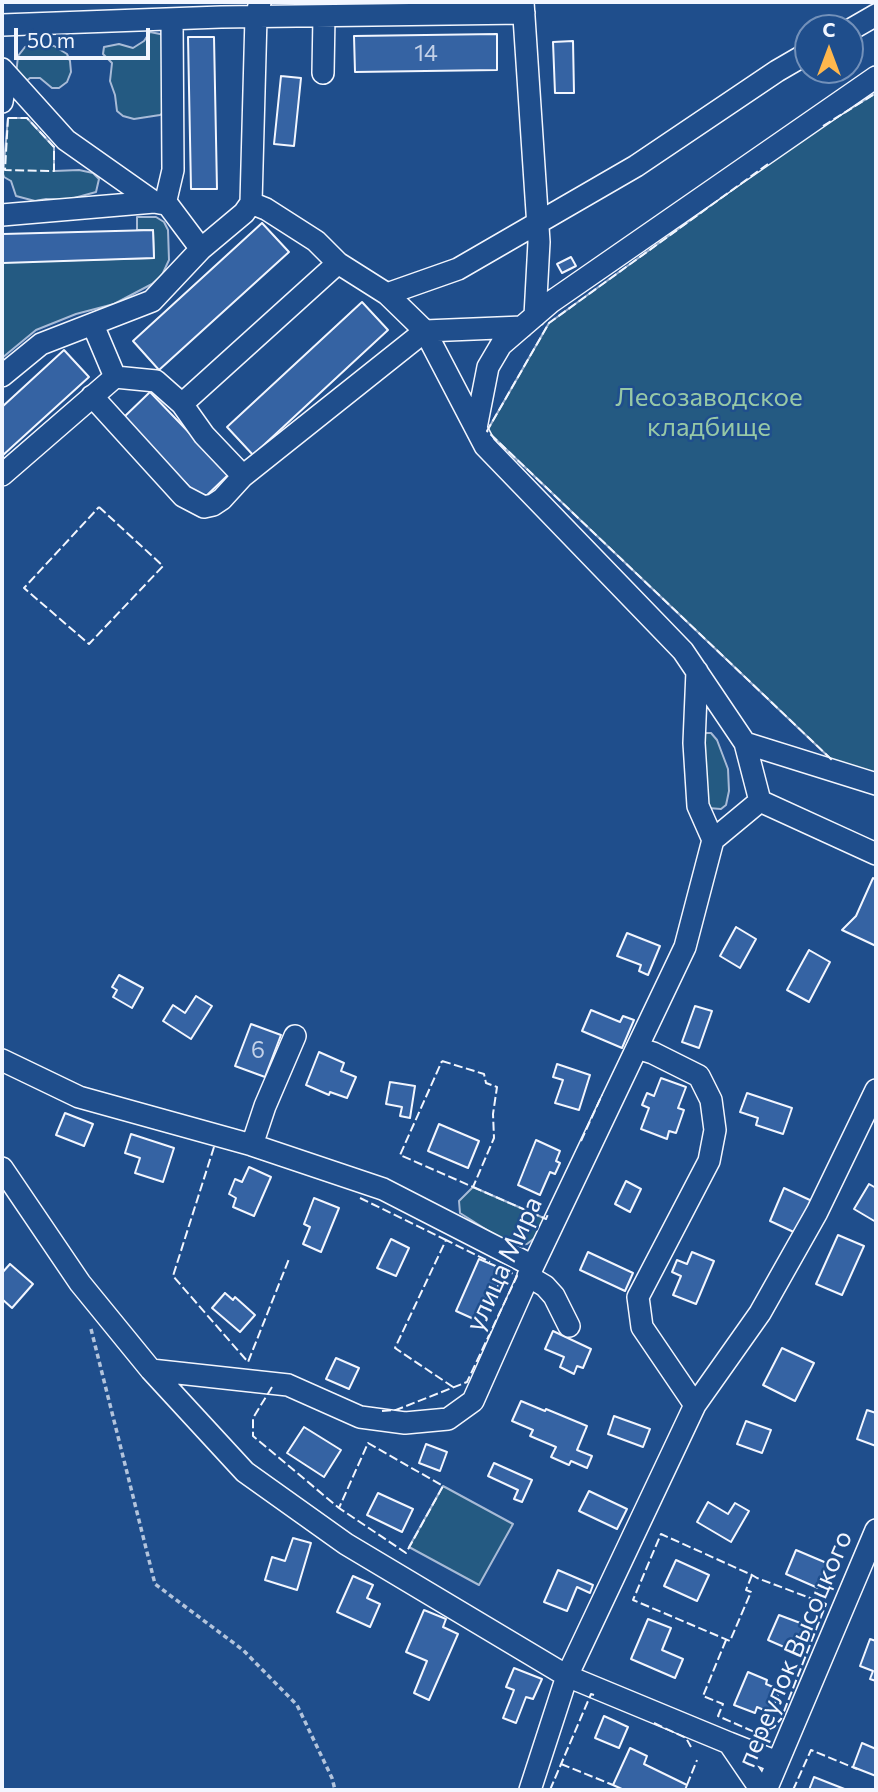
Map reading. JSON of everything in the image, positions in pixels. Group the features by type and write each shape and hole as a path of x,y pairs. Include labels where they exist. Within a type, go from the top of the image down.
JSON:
{"street":[{"path":"2,25 172,19 258,9 324,16 523,7 540,242 528,321"},
{"path":"2,376 41,344 152,301 201,249 244,213 251,203 258,9"},
{"path":"323,73 324,16"},
{"path":"160,203 173,170 172,19"},
{"path":"387,294 457,269 636,166 794,61"},
{"path":"4,73 66,140 160,203"},
{"path":"2,102 4,73"},
{"path":"475,428 488,367 500,345 551,302 876,77"},
{"path":"2,215 160,203 168,205 201,249"},
{"path":"251,203 266,208 316,241 338,263 387,294 425,331 485,446 683,651 745,743 760,801"},
{"path":"182,404 338,263"},
{"path":"92,396 183,496 204,507 222,499 243,476 425,331 528,321"},
{"path":"93,325 115,377"},
{"path":"2,475 115,377 156,382 182,404 204,435 243,476"},
{"path":"697,671 694,743 698,806 713,840 760,801"},
{"path":"745,743 876,784"},
{"path":"760,801 876,854"},
{"name":"улица Мира","path":"151,1370 289,1385 360,1417 405,1423 448,1419 473,1401 531,1271 685,947 713,840"},
{"path":"252,1145 265,1106 295,1037"},
{"path":"636,1048 653,1053 699,1076 711,1100 715,1130 709,1161 638,1297 642,1327 695,1405"},
{"path":"2,1060 79,1097 252,1145 383,1189 531,1271 554,1296 569,1326"},
{"path":"530,1790 566,1676 695,1405 766,1302 817,1212 876,1090"},
{"path":"2,1168 80,1283 151,1370 245,1472 346,1544 566,1676 777,1762"},
{"name":"переулок Высоцкого","path":"764,1790 876,1530"},
{"path":"729,1743 764,1790"}],"path":[{"path":"89,1321 155,1584 243,1650 297,1705 332,1778 335,1790"}],"green space":[{"path":"150,32 165,35 167,110 160,115 134,119 117,111 110,81 112,63 103,54 104,47 119,44 133,48 144,41"},
{"path":"39,44 54,46 67,54 71,72 67,82 59,88 52,88 40,78 30,78 24,83 16,75 18,56 25,47"},
{"name":"Лесозаводское кладбище","path":"876,93 876,776 834,762 487,431 549,323 802,139"},
{"path":"8,118 27,118 54,147 54,171 79,170 93,173 99,179 96,192 67,200 35,201 16,196 11,181 3,174"},
{"path":"137,217 156,217 164,222 168,230 169,260 162,275 152,284 114,304 76,314 36,330 2,358 2,234 3,262 154,258 153,230 137,230"},
{"path":"706,733 711,733 717,740 728,769 729,791 726,805 721,809 708,808 702,738"},
{"path":"473,1187 546,1219 536,1237 527,1244 506,1242 460,1213 459,1201"},
{"path":"443,1486 513,1524 479,1585 409,1547"}],"building":[{"path":"497,34 497,70 355,72 354,36"},
{"path":"188,37 214,37 217,189 191,189"},
{"path":"573,41 574,93 555,93 553,42"},
{"path":"281,76 301,78 294,146 274,144"},
{"path":"262,223 289,252 159,370 133,341"},
{"path":"153,230 154,258 3,263 3,234"},
{"path":"571,257 576,266 562,273 557,264"},
{"path":"362,302 388,330 253,455 227,427"},
{"path":"64,350 89,377 2,456 2,407"},
{"path":"150,392 229,474 202,500 123,418"},
{"path":"873,878 876,880 876,946 842,930 856,916"},
{"path":"736,927 756,939 740,968 720,956"},
{"path":"627,933 660,946 648,975 639,971 641,965 617,956"},
{"path":"809,950 830,962 809,1002 787,990"},
{"path":"119,975 143,988 132,1008 113,997 117,990 112,987"},
{"path":"196,996 212,1006 191,1039 163,1021 173,1005 185,1013"},
{"path":"695,1006 712,1011 699,1048 682,1042"},
{"path":"591,1010 620,1022 623,1016 634,1020 622,1048 582,1031"},
{"path":"251,1024 281,1035 265,1077 235,1066"},
{"path":"319,1052 344,1063 341,1071 356,1077 347,1098 330,1092 329,1095 306,1085"},
{"path":"557,1064 590,1075 579,1110 555,1103 563,1080 553,1077"},
{"path":"661,1078 686,1087 678,1108 684,1110 676,1133 669,1131 667,1139 641,1129 649,1108 642,1105 647,1093 654,1096"},
{"path":"390,1082 415,1086 410,1118 400,1116 402,1107 386,1104"},
{"path":"747,1093 792,1108 783,1134 756,1125 758,1118 740,1112"},
{"path":"65,1113 93,1124 84,1146 56,1135"},
{"path":"439,1124 479,1141 468,1168 428,1151"},
{"path":"131,1134 174,1148 163,1182 135,1173 140,1158 125,1153"},
{"path":"536,1140 560,1151 556,1161 560,1163 555,1174 550,1172 540,1195 518,1185"},
{"path":"249,1167 271,1177 254,1216 233,1207 236,1198 229,1194 235,1179 242,1182"},
{"path":"626,1181 641,1189 630,1212 615,1204"},
{"path":"869,1184 876,1188 876,1222 854,1209"},
{"path":"784,1188 812,1201 798,1234 770,1221"},
{"path":"314,1198 339,1208 321,1252 303,1244 310,1227 304,1224"},
{"path":"838,1235 864,1246 842,1295 816,1284"},
{"path":"391,1239 409,1248 396,1276 377,1268"},
{"path":"588,1252 633,1273 625,1291 580,1270"},
{"path":"692,1252 714,1261 696,1304 673,1295 681,1276 672,1272 677,1260 687,1264"},
{"path":"479,1259 505,1270 492,1300 486,1298 476,1320 456,1311"},
{"path":"10,1264 33,1284 12,1308 2,1299 2,1273"},
{"path":"225,1293 233,1300 235,1297 255,1315 240,1332 212,1308"},
{"path":"553,1331 591,1349 583,1368 577,1366 574,1374 560,1367 564,1357 545,1349"},
{"path":"782,1348 814,1363 795,1401 763,1385"},
{"path":"336,1358 359,1368 349,1389 326,1379"},
{"path":"521,1401 587,1426 577,1450 592,1456 587,1468 571,1461 569,1465 551,1457 556,1447 530,1436 533,1430 512,1421"},
{"path":"867,1410 876,1413 876,1446 857,1439"},
{"path":"614,1416 650,1429 643,1447 608,1434"},
{"path":"746,1421 771,1430 762,1453 737,1444"},
{"path":"304,1427 341,1450 324,1477 287,1453"},
{"path":"426,1444 447,1452 440,1471 419,1463"},
{"path":"494,1463 532,1480 522,1502 514,1499 518,1490 488,1476"},
{"path":"589,1491 627,1509 617,1529 579,1511"},
{"path":"378,1493 413,1509 402,1532 367,1515"},
{"path":"708,1502 728,1514 735,1503 749,1511 731,1542 697,1522"},
{"path":"293,1538 311,1543 297,1590 265,1580 272,1557 285,1561"},
{"path":"796,1550 829,1564 818,1588 786,1574"},
{"path":"676,1560 709,1575 697,1601 664,1586"},
{"path":"558,1570 593,1585 590,1593 577,1587 567,1611 544,1602"},
{"path":"353,1576 373,1585 367,1598 380,1604 370,1627 337,1612"},
{"path":"424,1610 446,1619 443,1627 458,1634 429,1700 414,1693 427,1661 406,1652"},
{"path":"779,1615 811,1627 800,1654 768,1640"},
{"path":"648,1619 671,1628 662,1650 683,1659 675,1678 631,1659"},
{"path":"870,1639 876,1641 876,1681 870,1679 873,1671 860,1666"},
{"path":"514,1668 542,1679 533,1699 526,1697 516,1723 503,1718 514,1690 506,1687"},
{"path":"748,1672 767,1680 766,1684 780,1690 771,1713 757,1707 755,1713 734,1705"},
{"path":"604,1716 628,1727 619,1748 595,1738"},
{"path":"862,1743 876,1749 876,1776 853,1767"},
{"path":"630,1748 647,1756 644,1764 687,1785 685,1790 624,1790 613,1785"},
{"path":"814,1777 847,1790 809,1790"}],"fence":[{"path":"823,126 876,93"},
{"path":"8,118 27,118 54,147 54,171 5,170 8,118"},
{"path":"768,164 549,323 487,431 832,760"},
{"path":"99,507 163,566 89,644 24,588 99,507"},
{"path":"442,1061 484,1074 486,1083 497,1087 493,1114 494,1138 473,1187 400,1155 442,1061"},
{"path":"581,1141 602,1095"},
{"path":"214,1147 173,1276 248,1362 289,1259"},
{"path":"473,1187 546,1219 548,1214"},
{"path":"360,1198 446,1240"},
{"path":"453,1387 395,1348 446,1240 490,1262"},
{"path":"382,1411 396,1410 467,1382 517,1276 502,1268"},
{"path":"272,1387 253,1418 253,1436 339,1508 368,1443 443,1486 406,1553 339,1508"},
{"path":"726,1640 703,1696 723,1704 718,1716 759,1734 774,1727 781,1719 826,1604 757,1578 752,1575 661,1534 633,1600 730,1641 751,1592 746,1590 752,1575"},
{"path":"550,1790 591,1694 594,1695"},
{"path":"654,1723 686,1738 691,1747"},
{"path":"793,1790 811,1750 857,1769"},
{"path":"687,1785 697,1760"},
{"path":"561,1764 613,1785"}]}
